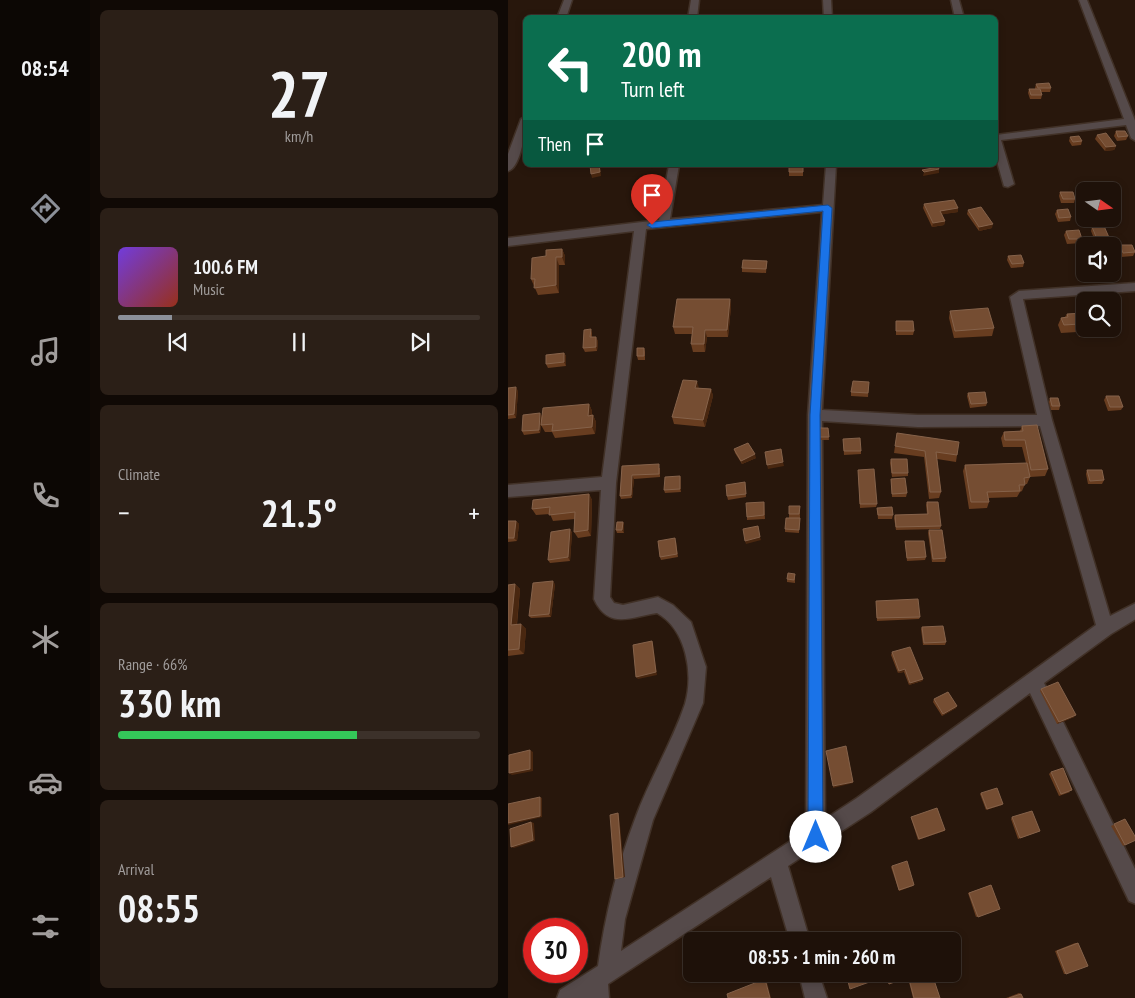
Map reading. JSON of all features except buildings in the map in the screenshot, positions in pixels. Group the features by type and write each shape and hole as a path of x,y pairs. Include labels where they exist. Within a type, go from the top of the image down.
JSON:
{"street":[{"path":"563,15 568,0"},
{"path":"692,15 694,0"},
{"path":"827,0 828,15"},
{"path":"956,0 959,15"},
{"path":"1083,0 1128,122 1136,138"},
{"path":"998,139 1128,122"},
{"path":"508,168 523,127"},
{"path":"998,146 1008,184"},
{"path":"664,223 674,167"},
{"path":"816,837 815,415 831,167"},
{"path":"508,242 664,223 828,208"},
{"path":"601,984 615,919 644,820 694,703 697,666 685,628 667,610 658,605 623,613 609,609 602,599 609,483 640,227"},
{"path":"1105,628 1045,420 1016,297 1019,295 1136,286"},
{"path":"815,415 918,420 1045,420"},
{"path":"508,491 609,483"},
{"path":"568,998 601,984 777,862 864,805 1105,628 1136,610"},
{"path":"1034,682 1136,894"},
{"path":"777,862 797,932"},
{"path":"811,982 816,998"}],"route":[{"path":"652,225 716,217 828,208 815,415 816,837"}]}
